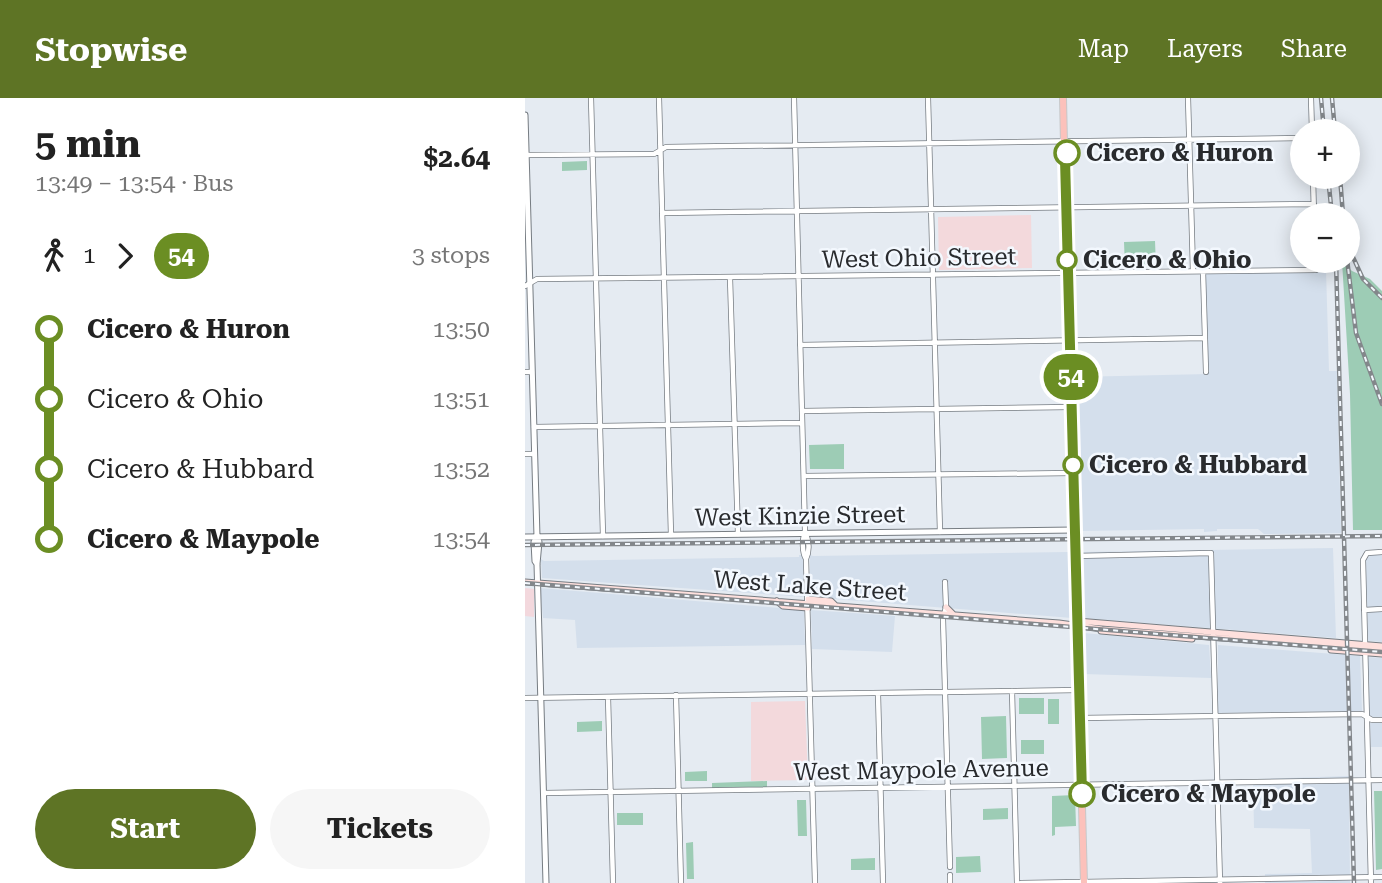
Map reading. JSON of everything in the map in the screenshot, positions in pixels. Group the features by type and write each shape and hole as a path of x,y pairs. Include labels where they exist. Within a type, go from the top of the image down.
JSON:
{"main road":[{"path":"1063,98 1064,143 1067,147 1066,208 1084,883"},
{"name":"West Lake Street","path":"525,582 1077,623 1213,637"},
{"path":"778,601 783,606 831,601 836,606"},
{"path":"946,607 954,615"},
{"name":"West Lake Street","path":"1077,623 1091,628 1382,650"}],"street":[{"path":"591,98 603,536"},
{"path":"659,98 671,535"},
{"path":"794,98 805,533 809,546 806,559 815,883"},
{"path":"928,98 940,532"},
{"path":"1188,98 1193,271"},
{"path":"1311,98 1312,119"},
{"path":"525,115 529,372 539,561 546,883"},
{"path":"526,155 654,154 666,147 1290,138"},
{"path":"662,214 1290,204"},
{"name":"West Ohio Street","path":"527,285 537,279 1290,270"},
{"path":"1203,271 1206,372"},
{"path":"730,278 738,534"},
{"path":"800,345 1205,338"},
{"path":"802,411 1072,407"},
{"path":"534,427 802,423"},
{"path":"525,454 534,454"},
{"path":"804,476 1073,473"},
{"name":"West Kinzie Street","path":"525,537 1075,530"},
{"path":"1371,880 1364,556 1382,552"},
{"path":"1075,556 1211,553 1220,881"},
{"path":"945,582 946,607 943,614 950,867"},
{"path":"1364,610 1382,610"},
{"path":"525,698 1079,690"},
{"path":"1012,691 1019,883 1371,880 1382,877"},
{"path":"878,694 883,883"},
{"path":"676,695 681,883"},
{"path":"608,696 613,883"},
{"path":"1080,718 1362,714 1372,720 1382,720"},
{"name":"West Maypole Avenue","path":"544,793 1382,780"},
{"path":"950,874 950,883"}],"shaded area":[{"path":"1031,215 1032,268 939,270 938,217"},
{"path":"1290,271 1290,273 1326,273 1329,371 1337,371 1341,533 1264,534 1258,529 1217,529 1204,532 1204,529 1079,531 1074,377 1208,374 1205,273"},
{"path":"1333,548 1336,638 1082,618 1080,549 1083,552"},
{"path":"1068,549 1072,618 810,597 810,555 1068,552"},
{"path":"803,555 804,597 542,578 541,559 544,561"},
{"path":"1371,555 1382,555 1382,642 1368,641 1366,559"},
{"path":"525,588 534,589 534,617 525,616"},
{"path":"540,588 804,610 805,645 577,648 575,620 543,618"},
{"path":"811,610 895,616 892,652 812,649"},
{"path":"1084,633 1209,645 1211,678 1083,674"},
{"path":"1218,645 1360,656 1362,711 1218,713"},
{"path":"1368,657 1382,658 1382,717 1369,717"},
{"path":"805,701 808,780 751,781 751,702"},
{"path":"1370,723 1382,723 1382,747 1371,747"},
{"path":"1349,776 1350,883 1265,883 1265,874 1312,873 1310,829 1254,828 1253,779"}],"green space":[{"path":"587,161 587,170 562,171 562,162"},
{"path":"1155,241 1156,266 1125,267 1124,242"},
{"path":"1343,273 1356,273 1370,279 1382,291 1382,530 1353,530 1350,394"},
{"path":"844,444 844,469 810,469 809,445"},
{"path":"1019,698 1044,698 1044,714 1019,714"},
{"path":"1048,699 1059,699 1059,724 1048,724"},
{"path":"1006,716 1007,758 982,759 981,717"},
{"path":"602,721 602,731 577,732 577,722"},
{"path":"1021,740 1044,740 1044,754 1021,754"},
{"path":"707,771 707,781 685,781 685,772"},
{"path":"767,781 767,787 712,788 712,783"},
{"path":"1374,791 1382,791 1382,869 1376,870"},
{"path":"1075,795 1076,826 1055,827 1055,835 1052,836 1052,796"},
{"path":"797,800 806,800 807,836 798,836"},
{"path":"1008,808 1008,819 983,820 983,809"},
{"path":"617,813 643,813 643,825 617,825"},
{"path":"693,842 694,879 687,879 686,843"},
{"path":"980,856 981,872 956,873 956,857"},
{"path":"875,858 875,870 851,870 851,859"}],"railway":[{"path":"1321,98 1323,119"},
{"path":"1332,98 1334,119"},
{"path":"1329,189 1331,203"},
{"path":"1341,189 1342,203"},
{"path":"1360,272 1382,298"},
{"path":"1336,273 1354,883"},
{"path":"1349,273 1356,333 1382,404"},
{"path":"525,545 1382,536"},
{"path":"525,583 1382,652"}],"bus line":[{"name":"54","path":"1067,153 1065,159 1082,794"}],"place":[{"name":"Cicero & Huron","path":"1067,153"},
{"name":"Cicero & Ohio","path":"1067,260"},
{"name":"Cicero & Hubbard","path":"1073,465"},
{"name":"Cicero & Maypole","path":"1082,794"}]}
